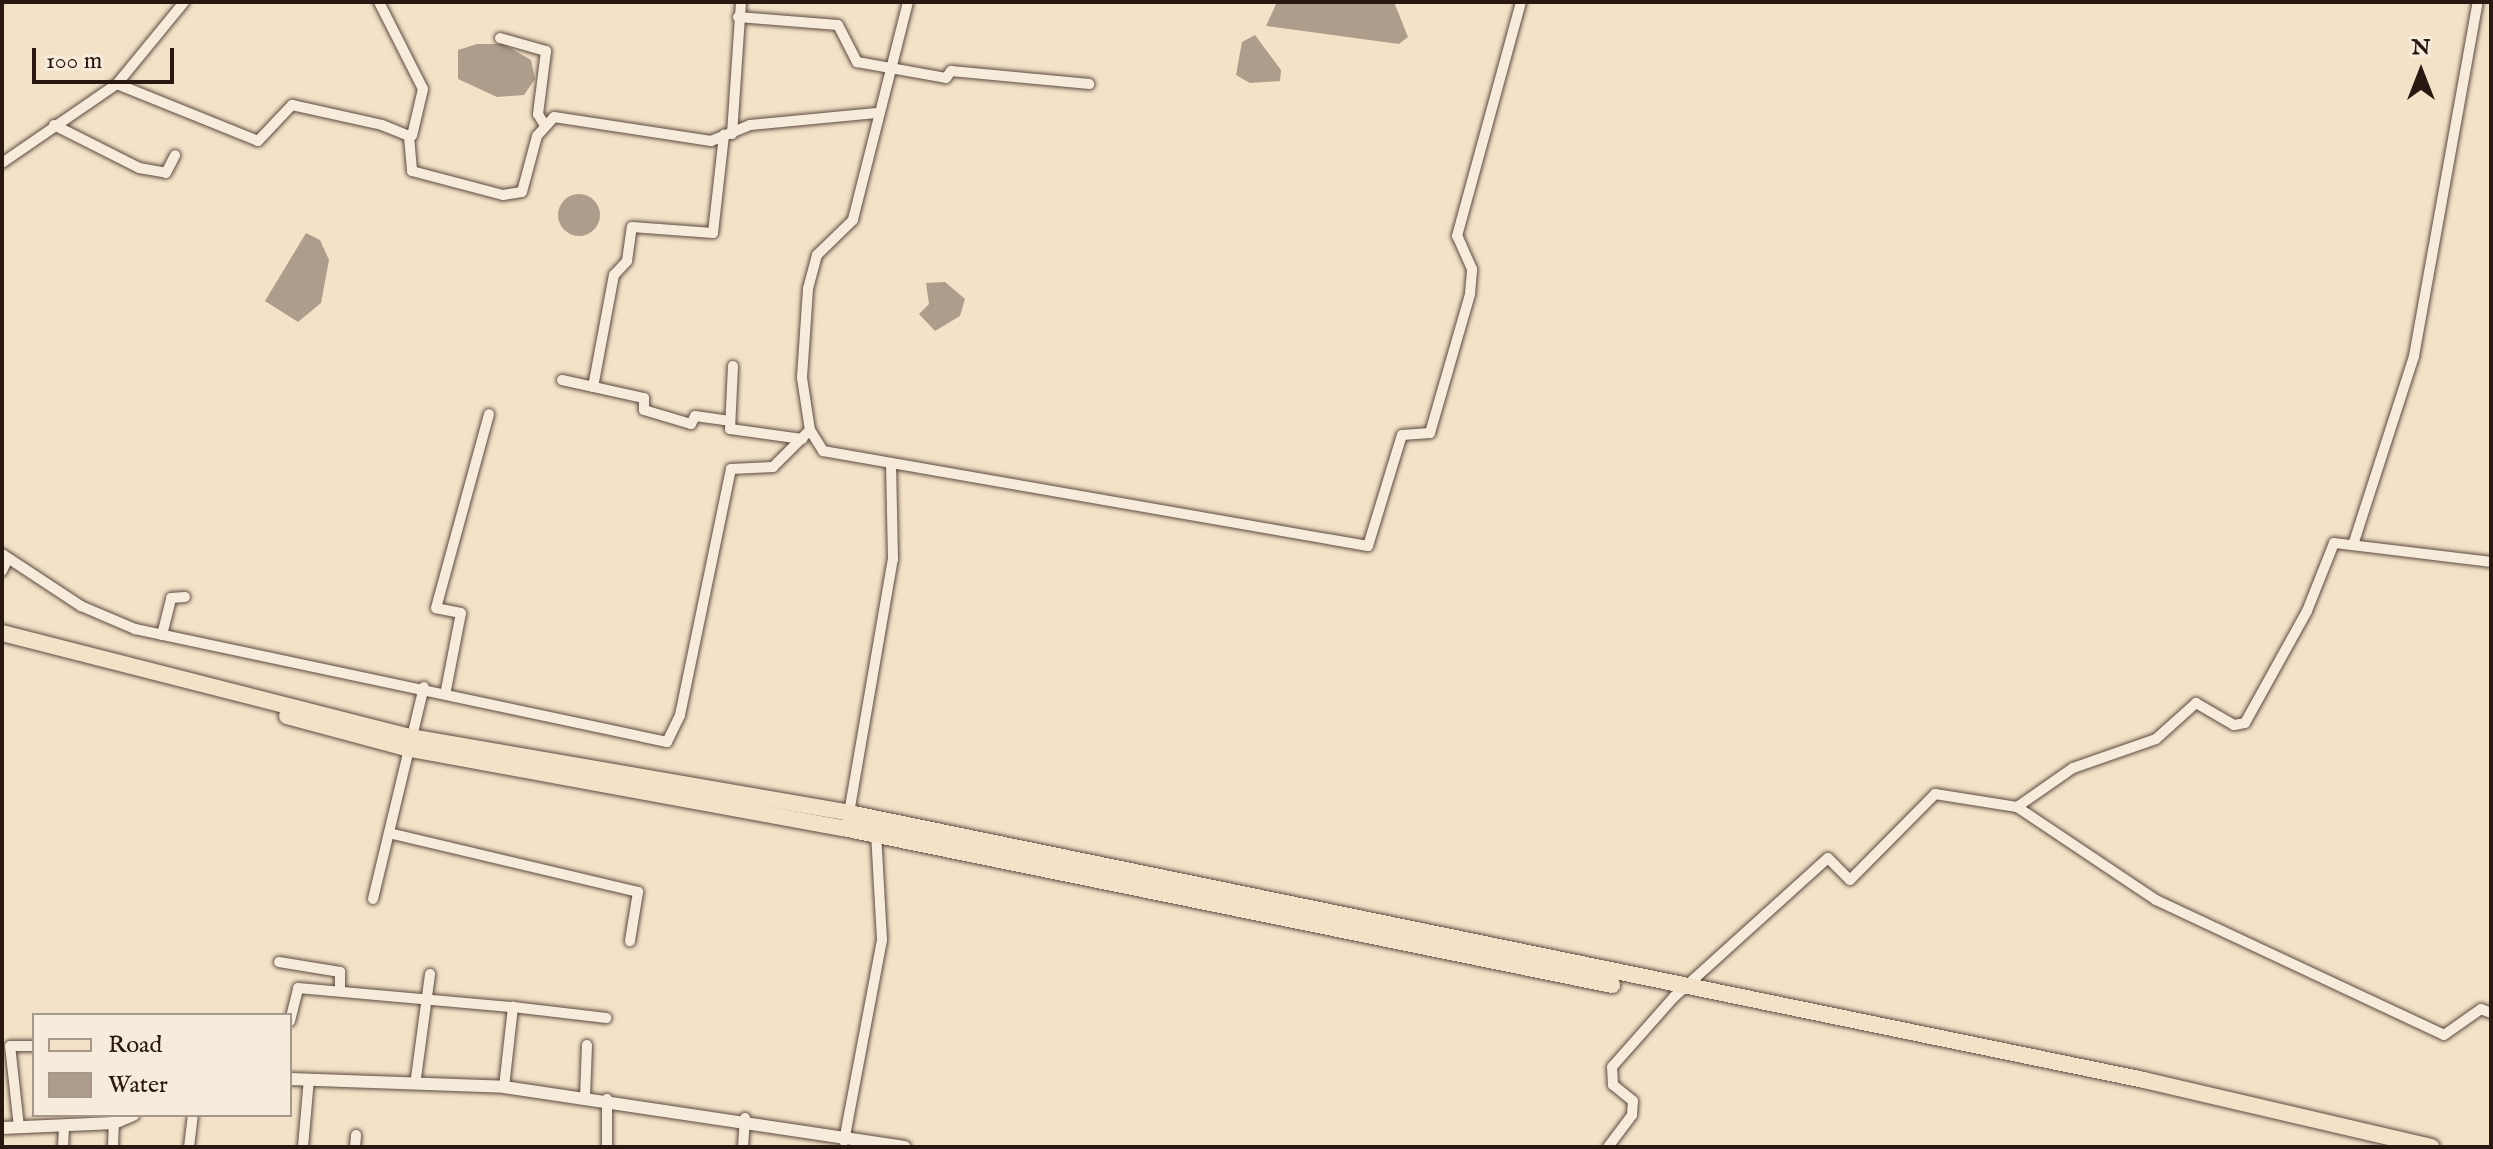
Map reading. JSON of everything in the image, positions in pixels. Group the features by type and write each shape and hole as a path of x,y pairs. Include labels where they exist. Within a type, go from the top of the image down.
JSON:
{"main road":[{"path":"2,633 409,742 849,813 876,828"},
{"path":"2,642 409,742 876,828 1680,993 2385,1147"},
{"path":"1680,993 2144,1080 2431,1147"}],"street":[{"path":"2,163 117,84 184,2"},
{"path":"379,2 423,89 412,136"},
{"path":"593,387 614,275 627,261 632,227 713,233 728,135 741,2"},
{"path":"2,571 5,556 81,606 162,635 386,688 446,690 667,742 680,715 731,469 773,467 806,435 802,378 808,289 817,255 853,220 876,113 895,68 908,2"},
{"path":"733,366 730,429 806,435 823,451 891,467 1368,546 1402,435 1430,433 1470,294 1472,269 1457,236 1521,2"},
{"path":"2354,542 2414,356 2478,2"},
{"path":"738,17 838,25 857,62 946,78 951,71 1089,84"},
{"path":"500,38 546,51 538,114 544,124"},
{"path":"117,84 258,141 292,105 382,125 409,136 412,171 503,195 522,192 544,124 554,117 711,141 750,125 876,113"},
{"path":"54,125 139,168 166,173 175,155"},
{"path":"562,380 644,398 644,410 691,424 695,416 730,421"},
{"path":"446,690 461,613 436,608 489,414"},
{"path":"849,813 893,559 891,467"},
{"path":"2017,807 2073,768 2156,739 2196,703 2234,725 2245,723 2307,611 2334,543 2354,542 2491,562"},
{"path":"162,635 171,598 185,597"},
{"path":"373,899 424,687"},
{"path":"1608,1147 1632,1115 1633,1101 1613,1085 1612,1067 1680,993 1828,858 1850,880 1935,794 2017,807 2156,900 2444,1035 2481,1009 2491,1013"},
{"path":"844,1141 882,940 876,828"},
{"path":"389,833 638,892 630,941"},
{"path":"279,962 340,972 340,989"},
{"path":"416,1078 430,974"},
{"path":"292,1013 298,988 426,996 606,1018"},
{"path":"504,1087 513,1007"},
{"path":"585,1097 587,1045"},
{"path":"19,1127 10,1046 32,1046"},
{"path":"292,1079 416,1078 504,1087 745,1118 844,1141 905,1147"},
{"path":"303,1147 309,1079"},
{"path":"607,1099 607,1147"},
{"path":"2,1128 114,1123 128,1117"},
{"path":"189,1147 193,1117"},
{"path":"743,1147 745,1118"},
{"path":"113,1147 114,1123"},
{"path":"63,1147 64,1126"},
{"path":"355,1147 356,1135"}],"water":[{"path":"1277,2 1394,2 1408,37 1399,44 1266,26"},
{"path":"1255,35 1281,70 1280,81 1250,83 1236,75 1242,42"},
{"path":"477,44 503,44 531,60 535,79 524,95 497,97 458,79 458,50"},
{"path":"579,194 594,200 600,215 594,230 579,236 564,230 558,215 564,200"},
{"path":"306,233 320,240 329,260 321,303 298,322 265,301"},
{"path":"945,282 965,299 960,316 935,331 919,314 929,304 926,283"}]}
